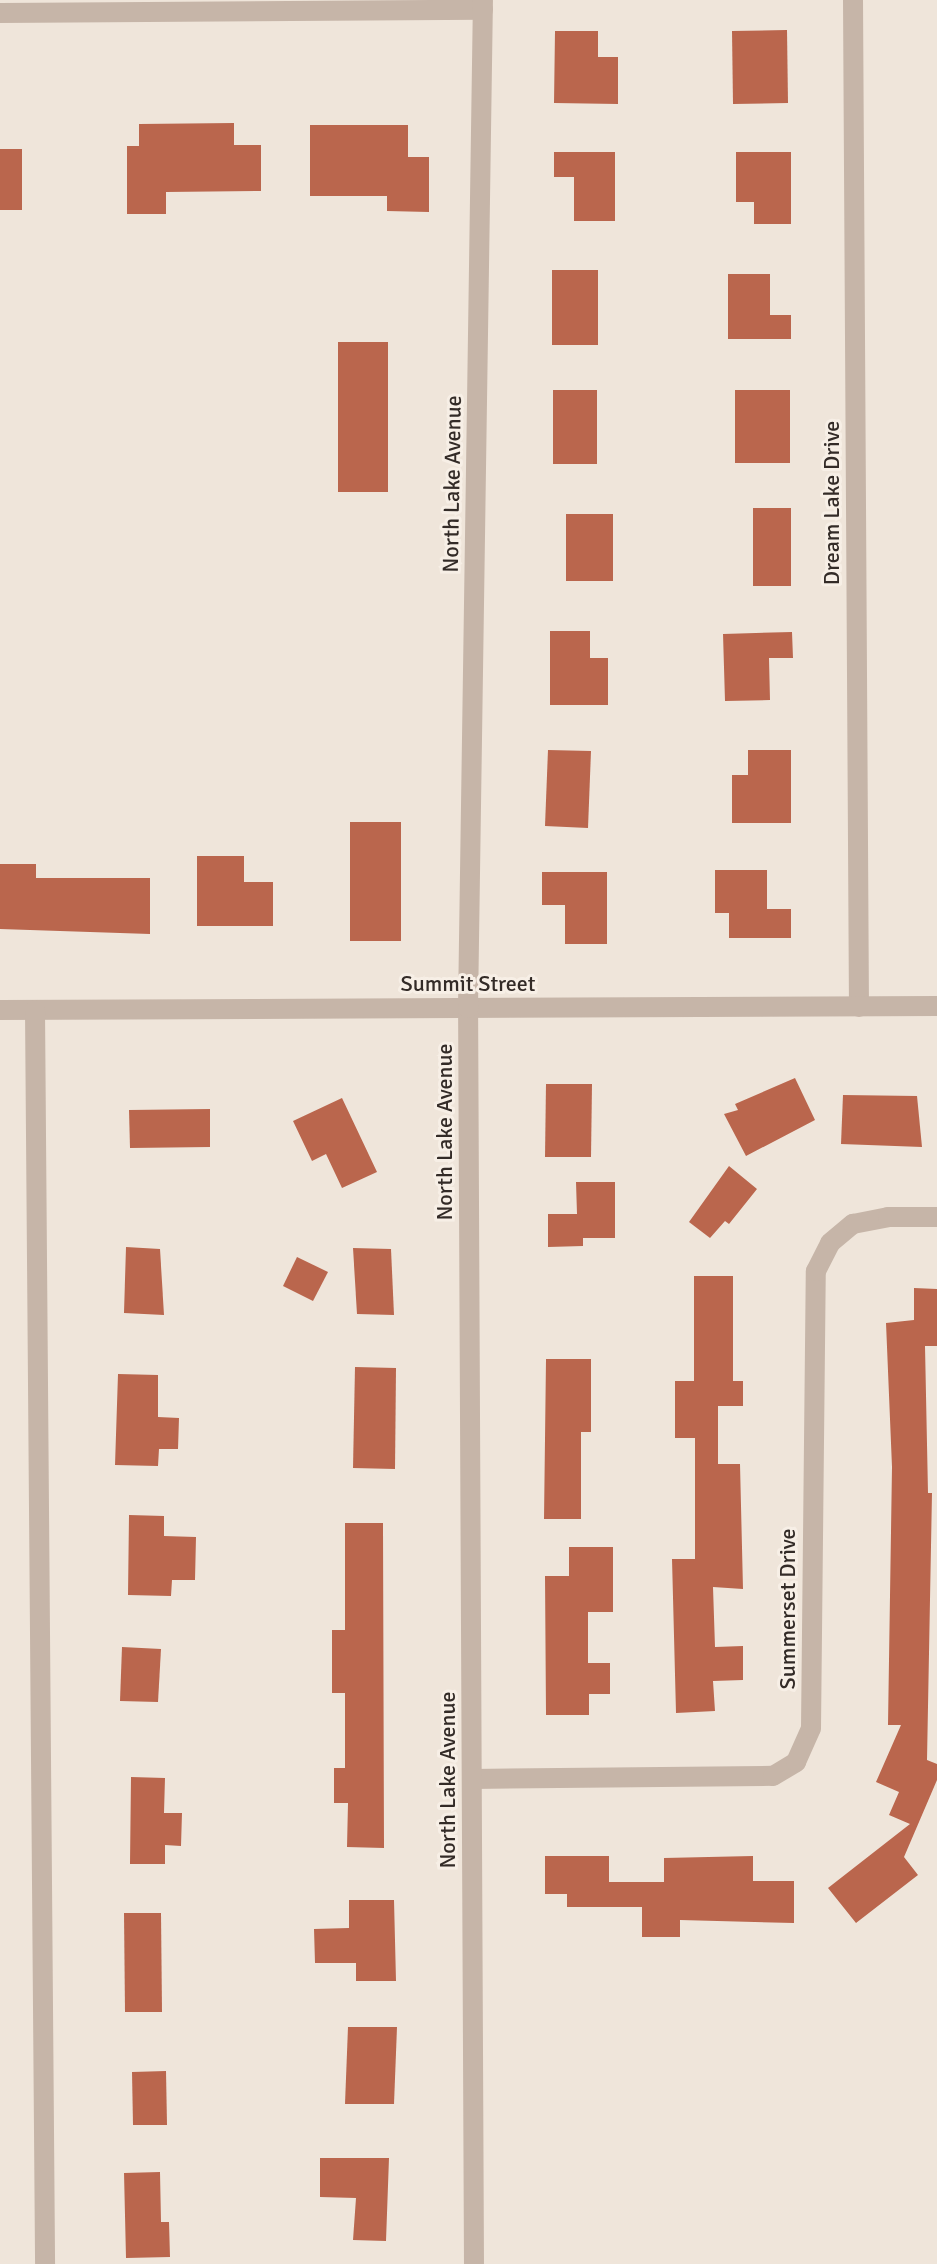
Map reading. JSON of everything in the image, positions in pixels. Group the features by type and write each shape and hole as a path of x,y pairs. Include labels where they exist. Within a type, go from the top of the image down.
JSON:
{"street":[{"name":"Dream Lake Drive","path":"853,0 859,1007"},
{"path":"0,13 483,5"},
{"name":"North Lake Avenue","path":"474,2264 468,1008 483,5"},
{"name":"Summit Street","path":"0,1010 937,1006"},
{"path":"35,1010 45,2264"},
{"name":"Summerset Drive","path":"472,1779 773,1776 796,1762 811,1728 816,1271 830,1243 853,1224 888,1217 937,1217"}],"building":[{"path":"787,30 788,103 733,104 732,31"},
{"path":"555,31 598,31 598,57 618,57 618,104 554,103"},
{"path":"234,123 234,145 261,145 261,191 166,192 166,214 127,214 127,146 139,146 139,124"},
{"path":"310,125 408,125 408,157 429,157 429,212 387,211 387,196 310,196"},
{"path":"0,149 22,149 22,210 0,210"},
{"path":"554,152 615,152 615,221 574,221 574,177 554,177"},
{"path":"736,152 791,152 791,224 754,224 754,202 736,202"},
{"path":"552,270 598,270 598,345 552,345"},
{"path":"728,274 770,274 770,315 791,315 791,339 728,339"},
{"path":"338,342 388,342 388,492 338,492"},
{"path":"553,390 597,390 597,464 553,464"},
{"path":"735,390 790,390 790,463 735,463"},
{"path":"753,508 791,508 791,586 753,586"},
{"path":"566,514 613,514 613,581 566,581"},
{"path":"550,631 590,631 590,658 608,658 608,705 550,705"},
{"path":"792,632 793,658 769,658 770,700 725,701 723,634"},
{"path":"548,750 591,751 588,828 545,826"},
{"path":"748,750 791,750 791,823 732,823 732,775 748,775"},
{"path":"350,822 401,822 401,941 350,941"},
{"path":"197,856 244,856 244,882 273,882 273,926 197,926"},
{"path":"0,864 36,864 36,878 150,878 150,934 0,929"},
{"path":"715,870 767,870 767,909 791,909 791,938 729,938 729,913 715,913"},
{"path":"542,872 607,872 607,944 565,944 565,905 542,905"},
{"path":"795,1078 815,1120 746,1156 724,1114 738,1110 735,1104"},
{"path":"546,1084 592,1084 591,1157 545,1157"},
{"path":"843,1095 917,1096 922,1147 841,1144"},
{"path":"342,1098 377,1172 342,1188 326,1154 312,1161 293,1121"},
{"path":"210,1109 210,1147 130,1148 129,1110"},
{"path":"729,1166 757,1189 729,1224 725,1221 710,1238 689,1222"},
{"path":"576,1182 615,1182 615,1238 583,1238 583,1246 548,1247 548,1214 577,1214"},
{"path":"126,1247 160,1249 164,1315 124,1313"},
{"path":"353,1248 391,1249 394,1315 357,1314"},
{"path":"297,1257 328,1272 313,1301 283,1286"},
{"path":"694,1276 733,1276 733,1381 743,1381 743,1406 718,1406 718,1464 740,1464 743,1589 713,1587 715,1647 743,1646 743,1680 713,1681 715,1711 676,1713 672,1559 695,1559 695,1438 675,1438 675,1381 694,1381"},
{"path":"914,1288 937,1289 937,1346 925,1346 928,1493 932,1493 927,1760 937,1764 937,1780 904,1857 918,1875 856,1923 828,1888 910,1824 889,1815 899,1792 876,1782 901,1725 888,1725 892,1467 886,1323 914,1320"},
{"path":"546,1359 591,1359 591,1432 581,1432 581,1519 544,1519"},
{"path":"355,1367 396,1368 395,1469 353,1468"},
{"path":"118,1374 158,1375 158,1417 179,1418 178,1449 159,1449 158,1466 115,1465"},
{"path":"129,1515 164,1516 164,1536 196,1537 195,1580 172,1580 171,1596 128,1595"},
{"path":"345,1523 383,1523 384,1848 347,1847 348,1803 334,1803 334,1768 345,1768 345,1693 332,1693 332,1630 345,1630"},
{"path":"569,1547 613,1547 613,1612 588,1612 588,1663 610,1663 610,1694 589,1694 589,1715 546,1715 545,1576 569,1576"},
{"path":"122,1647 161,1649 158,1702 120,1701"},
{"path":"131,1777 165,1778 164,1813 182,1813 181,1846 165,1845 165,1864 130,1864"},
{"path":"545,1856 609,1856 609,1882 664,1882 664,1858 753,1856 753,1881 794,1881 794,1923 680,1920 680,1937 642,1937 642,1907 567,1907 567,1894 545,1894"},
{"path":"349,1900 394,1900 396,1981 356,1981 356,1963 315,1963 314,1929 349,1928"},
{"path":"124,1913 161,1913 162,2012 125,2012"},
{"path":"348,2027 397,2027 394,2104 345,2104"},
{"path":"166,2071 167,2125 133,2125 132,2072"},
{"path":"320,2158 389,2158 386,2241 353,2240 356,2198 320,2197"},
{"path":"160,2172 161,2222 169,2222 170,2257 126,2258 124,2173"}]}
